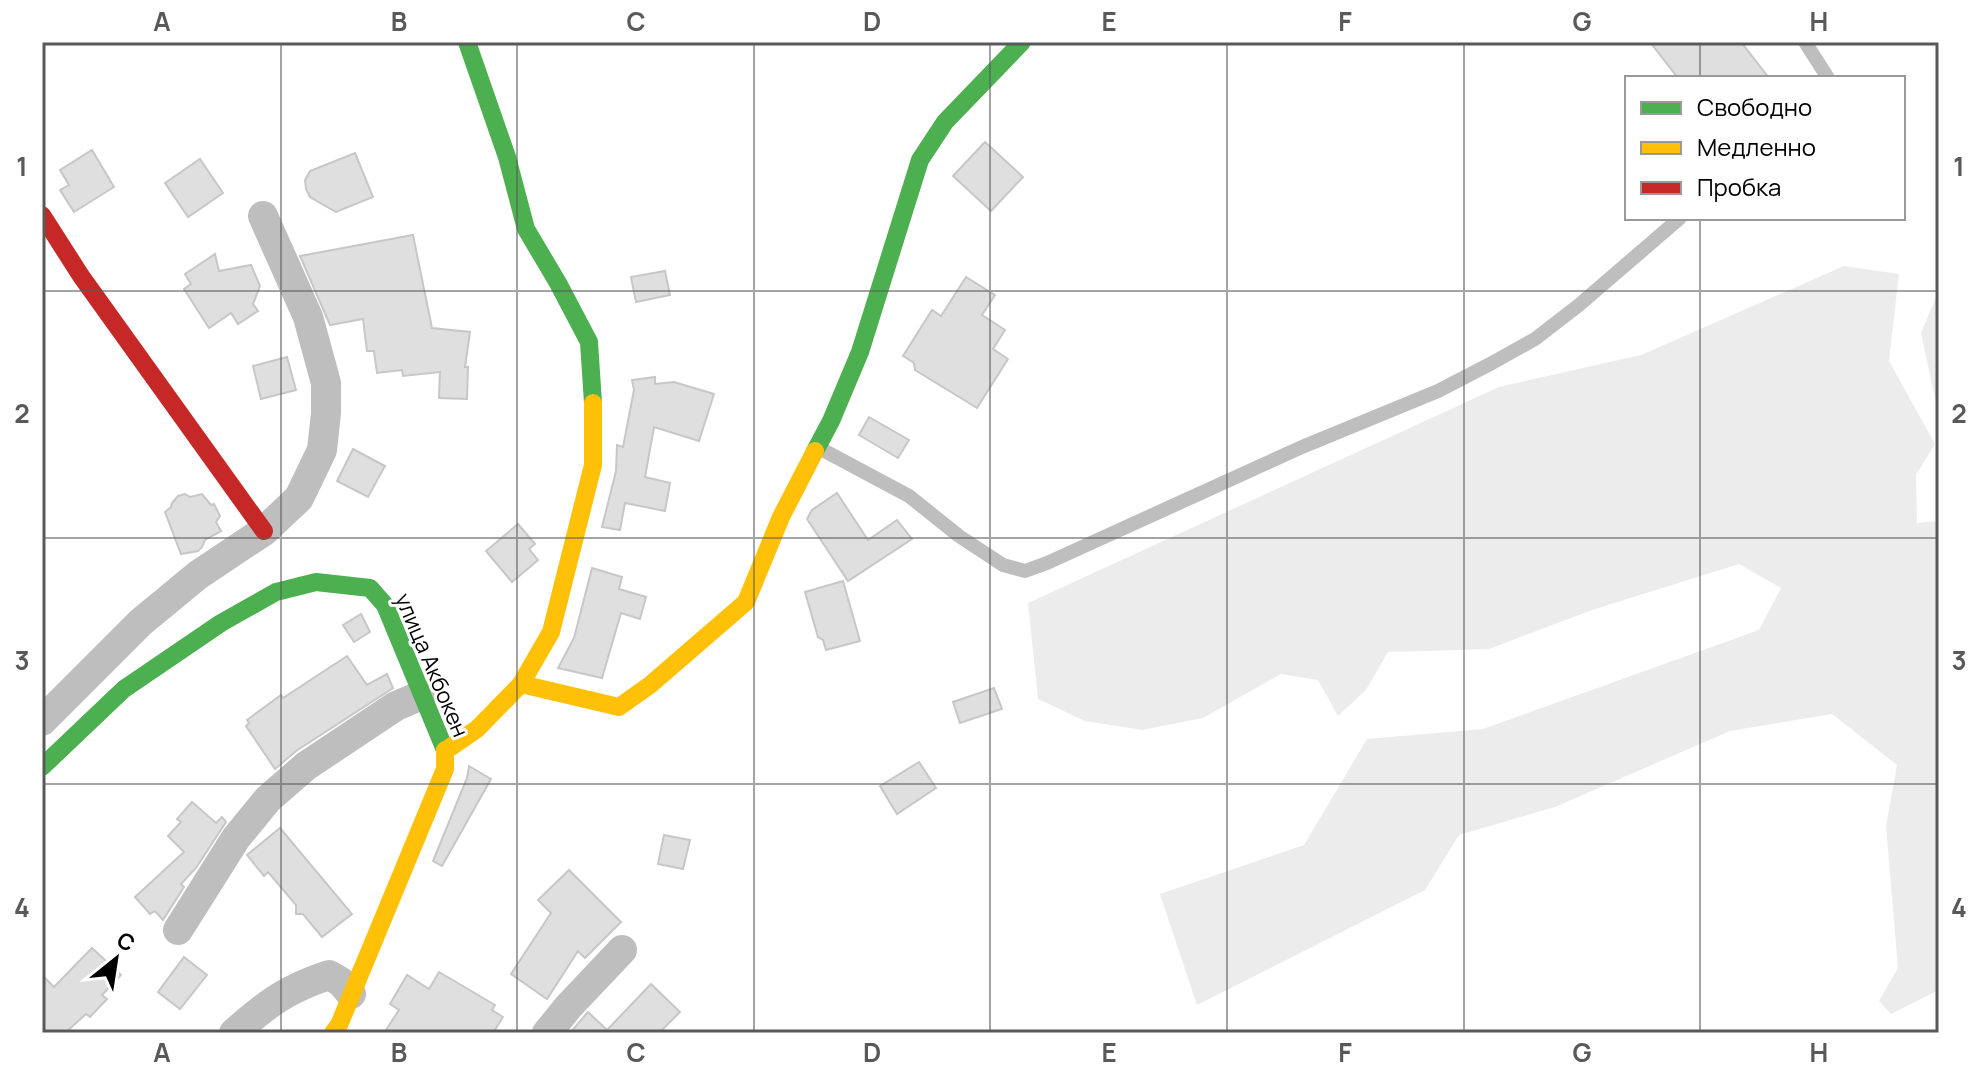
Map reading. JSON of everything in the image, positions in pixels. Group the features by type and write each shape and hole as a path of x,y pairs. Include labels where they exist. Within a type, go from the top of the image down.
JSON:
{"street":[{"path":"445,751 477,729 521,684 551,632 593,465 594,413 589,342 526,229 507,157 467,42"},
{"path":"521,684 619,707 650,685 746,602 781,517 831,421 860,352 920,160 945,122 1022,42"},
{"path":"42,215 81,276 264,531"},
{"path":"42,721 141,622 198,575 264,531 299,498 322,450 326,383 308,317 263,216"},
{"name":"улица Акбокен","path":"42,767 124,689 209,631 276,592 316,582 370,588 385,605 445,751 445,769 333,1033"},
{"path":"178,930 236,838 268,799 306,766 396,706 422,695"},
{"path":"547,1033 622,950"},
{"path":"234,1033 260,1010 302,984 329,975 341,982 351,994"}],"lane":[{"path":"1805,42 1827,76"},
{"path":"817,447 909,496 959,536 1003,565 1025,571 1302,447 1438,391 1492,363 1535,339 1678,220"}],"shaded area":[{"path":"1844,266 1899,274 1889,361 1935,444 1916,475 1917,523 1939,521 1939,990 1891,1014 1879,1001 1898,968 1886,826 1897,765 1832,714 1730,731 1555,807 1459,835 1425,890 1197,1005 1160,894 1304,845 1367,739 1483,729 1759,630 1781,588 1739,564 1592,610 1489,649 1388,652 1366,690 1338,716 1318,680 1281,674 1203,718 1142,730 1085,721 1038,699 1028,603 1499,387 1641,355"},
{"path":"1939,290 1939,417 1921,333"}],"building":[{"path":"1650,42 1741,42 1767,76 1676,76"},
{"path":"985,142 1023,177 991,211 953,176"},
{"path":"92,150 114,187 74,212 60,190 69,185 60,170"},
{"path":"355,153 373,197 336,212 310,197 305,180 310,171"},
{"path":"200,159 223,193 188,217 165,183"},
{"path":"413,235 432,328 470,332 465,367 468,367 467,399 439,398 440,372 403,376 402,370 377,373 374,351 367,351 363,319 330,325 300,256"},
{"path":"215,254 219,271 251,265 260,286 253,304 258,311 238,324 231,313 209,328 184,289 191,284 185,274"},
{"path":"665,271 670,295 636,302 631,277"},
{"path":"966,277 995,295 982,315 1005,330 993,349 1008,359 977,408 915,370 914,363 903,356 932,310 941,316"},
{"path":"287,357 296,390 261,399 253,366"},
{"path":"655,377 655,384 674,382 714,394 699,441 654,427 645,477 670,483 665,511 625,503 620,530 602,527 616,471 617,445 623,447 634,390 632,380"},
{"path":"869,417 909,440 898,458 859,435"},
{"path":"353,449 385,466 368,497 337,481"},
{"path":"837,493 868,540 897,520 912,539 848,581 807,519 812,510"},
{"path":"185,494 190,497 202,494 211,505 214,504 220,516 216,522 221,531 205,540 198,551 181,554 165,512 178,496"},
{"path":"518,524 535,544 529,549 538,560 512,582 486,551"},
{"path":"592,568 622,577 619,589 646,597 640,619 621,613 602,678 558,668 574,638"},
{"path":"843,581 860,641 826,650 823,640 818,637 805,592"},
{"path":"361,614 370,632 354,642 343,625"},
{"path":"347,656 367,685 387,674 393,688 296,751 275,769 246,726 249,723 247,720 281,695 283,698"},
{"path":"994,688 1002,709 960,723 953,702"},
{"path":"919,762 936,788 897,814 880,786"},
{"path":"469,766 491,779 442,866 433,861"},
{"path":"192,802 216,823 222,817 226,822 196,868 181,884 184,887 163,920 155,911 150,914 135,897 184,852 168,836 181,822 177,819"},
{"path":"280,828 352,914 322,937 303,914 296,914 296,905 268,872 264,876 247,855"},
{"path":"664,835 690,840 683,869 658,864"},
{"path":"569,870 621,922 585,958 578,951 547,999 511,974 551,913 538,900"},
{"path":"92,948 121,975 102,995 107,999 90,1017 86,1014 65,1033 42,1033 42,975 54,987"},
{"path":"184,957 207,975 180,1009 158,992"},
{"path":"439,972 495,1005 492,1010 503,1017 493,1033 384,1033 399,1010 390,1004 407,975 429,989"},
{"path":"651,984 680,1012 659,1033 570,1033 588,1012 607,1030"}],"traffic: fast":[{"path":"467,42 507,157 526,229 589,342 593,403"},
{"path":"815,451 860,352 920,160 945,122 1022,42"},
{"path":"42,767 124,689 221,623 276,592 316,582 370,588 385,605 445,750"}],"traffic: slow":[{"path":"445,751 477,729 521,684 551,632 593,465 593,403"},
{"path":"521,684 619,707 650,685 746,602 781,517 815,451"},
{"path":"333,1033 445,769 445,750"}],"traffic: jam":[{"path":"42,215 81,276 264,531"}]}
